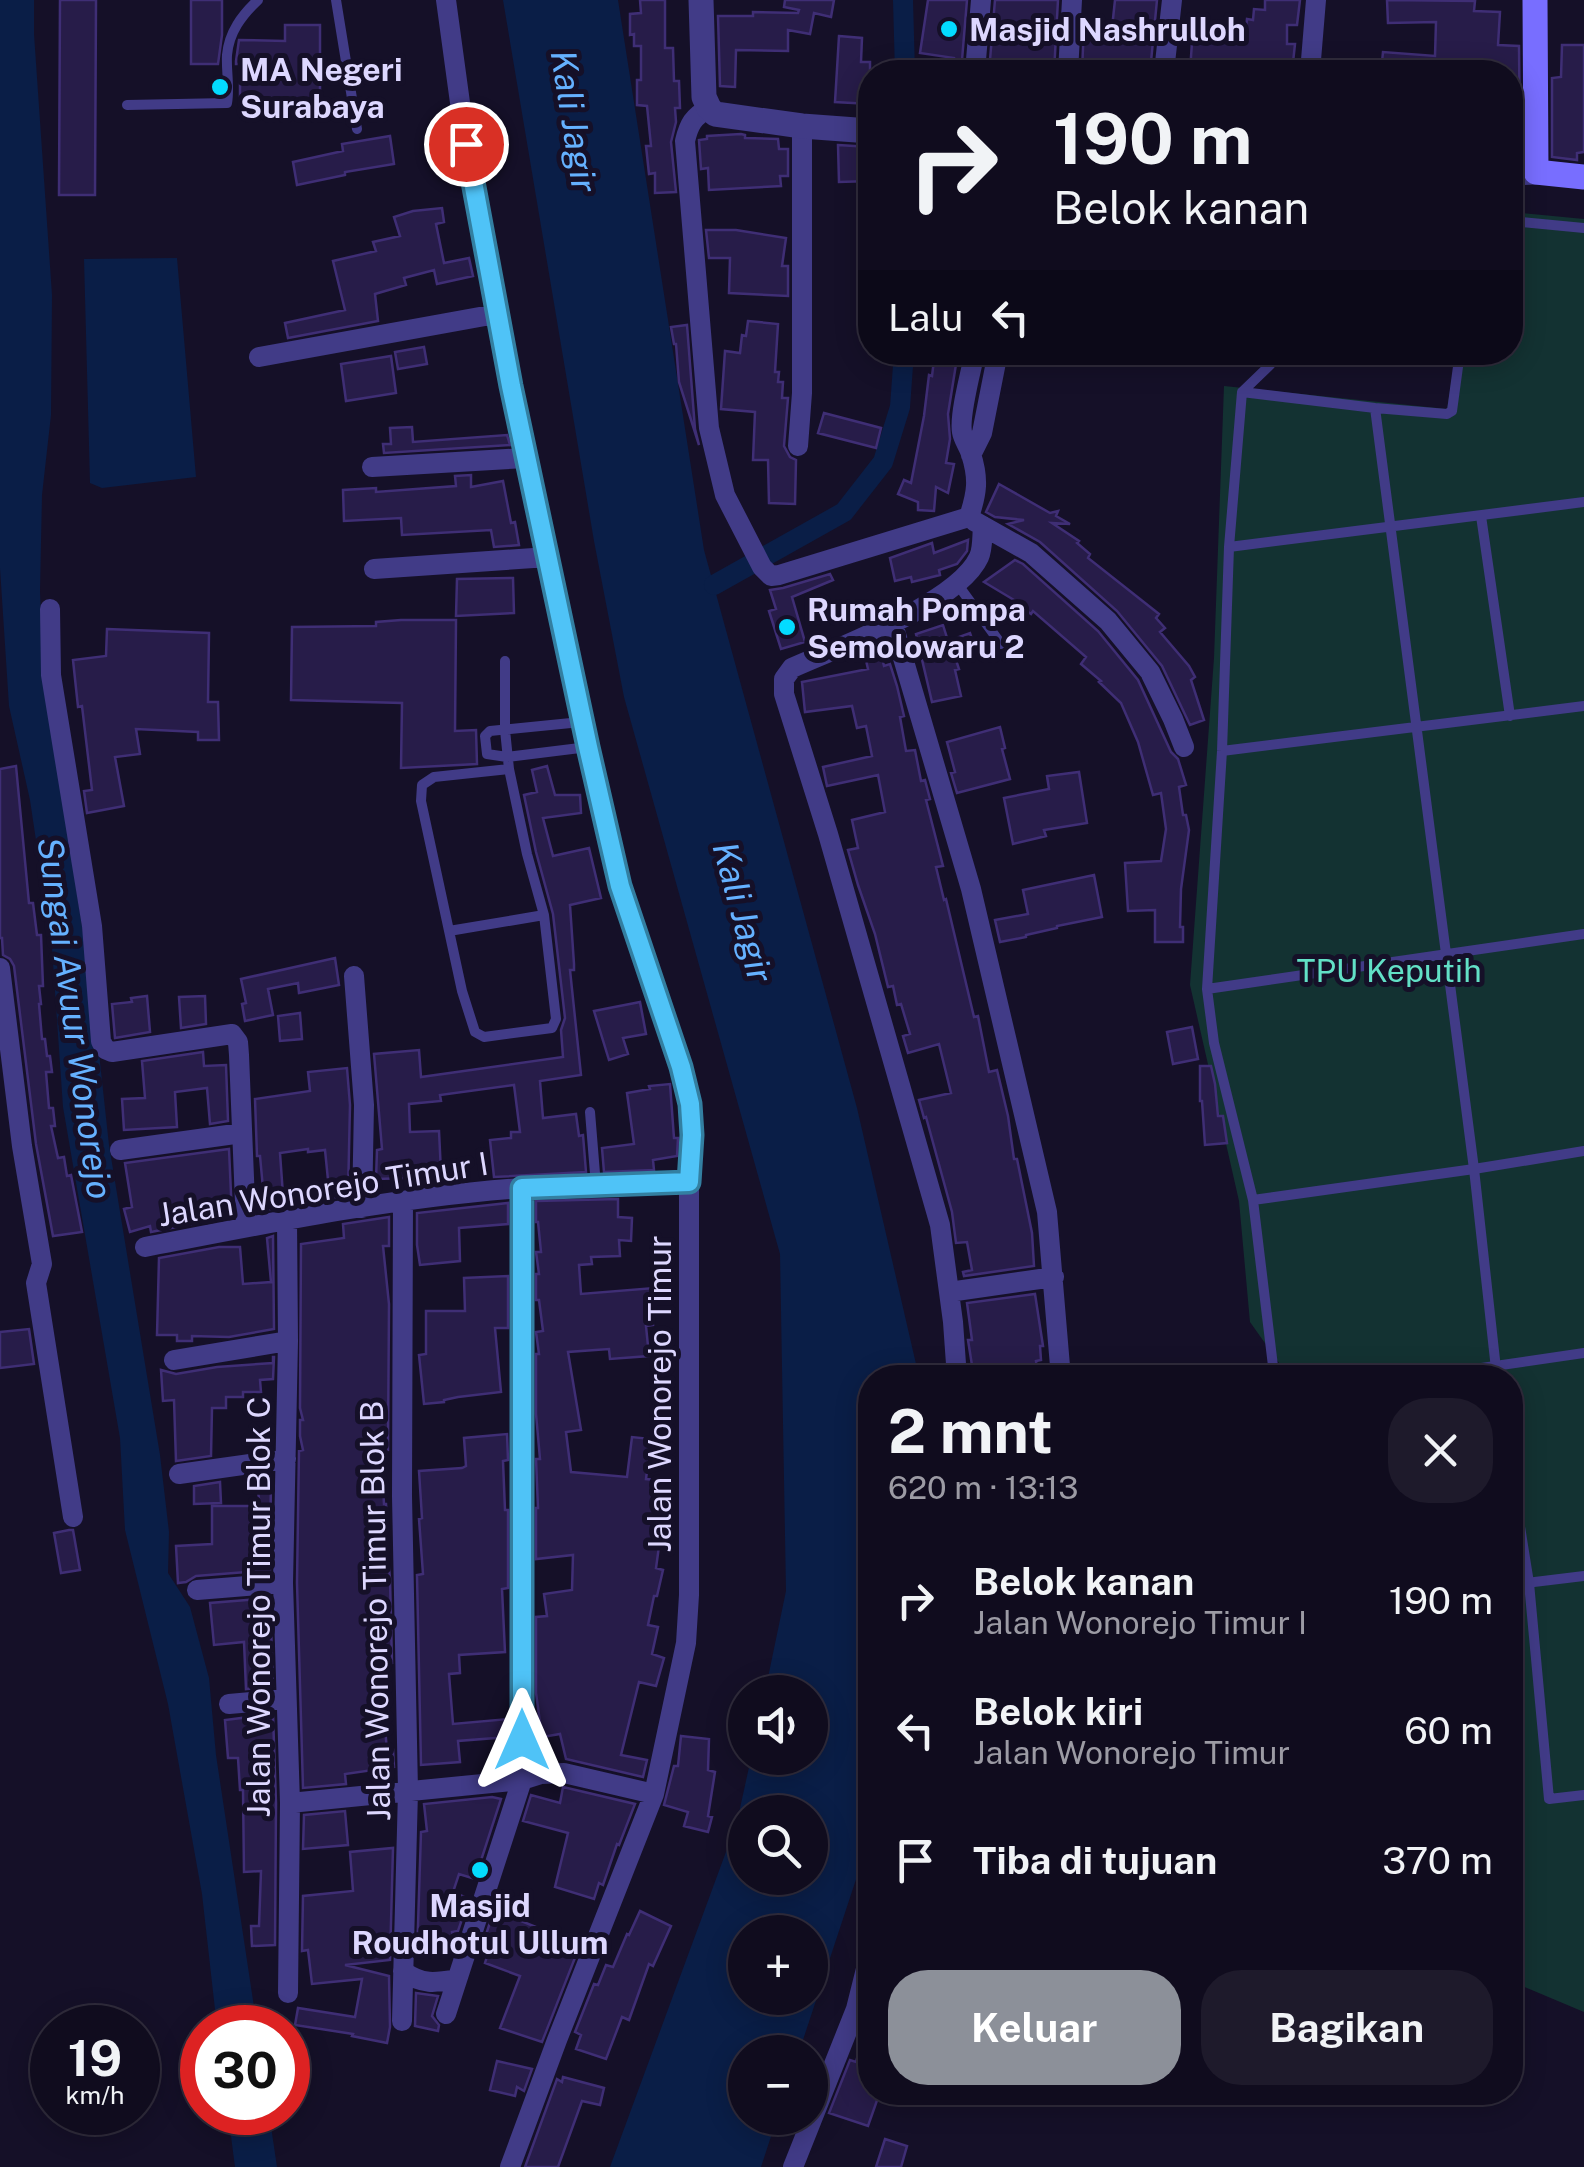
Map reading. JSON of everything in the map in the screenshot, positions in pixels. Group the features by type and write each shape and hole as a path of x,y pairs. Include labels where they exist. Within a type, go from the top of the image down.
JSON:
{"main road":[{"path":"1535,0 1523,172 1584,177"}],"street":[{"name":"Jalan Wonorejo Timur","path":"446,0 458,96 496,314 582,722 620,886 681,1067 692,1135 686,1642 654,1794 510,2167"},
{"path":"701,0 704,96 716,114 858,130"},
{"path":"976,60 981,0"},
{"path":"1069,60 1072,0"},
{"path":"1165,60 1172,0"},
{"path":"1311,60 1316,0"},
{"path":"709,108 688,126 685,142 709,428 725,495 762,567 771,576 780,575 976,522 1031,553 1108,622 1150,672 1184,747"},
{"path":"798,446 802,393 802,126"},
{"path":"259,357 496,314"},
{"path":"956,1365 940,1225 784,694 784,678 792,668 893,624 958,585 980,555 977,482 962,432 972,365"},
{"path":"971,455 982,434 995,365"},
{"path":"372,467 526,458"},
{"path":"374,569 548,558"},
{"path":"50,610 52,675 92,926 102,1041 105,1049 112,1052 232,1034 238,1042 246,1227"},
{"path":"893,624 972,889 1047,1212 1060,1365"},
{"path":"0,968 22,1146 42,1264 36,1284 73,1517"},
{"path":"354,976 364,1105 362,1208"},
{"path":"120,1150 242,1134"},
{"name":"Jalan Wonorejo Timur I","path":"145,1247 403,1202 522,1188 689,1182"},
{"path":"446,2014 522,1780 522,1188"},
{"name":"Jalan Wonorejo Timur Blok B","path":"402,2020 408,1791 402,1496 403,1202"},
{"name":"Jalan Wonorejo Timur Blok C","path":"287,1220 283,1583 290,1804 288,1993"},
{"path":"949,1292 1054,1277"},
{"path":"174,1360 288,1341"},
{"path":"179,1474 286,1460"},
{"path":"197,1590 283,1583"},
{"path":"229,1704 286,1699"},
{"path":"290,1804 564,1773 654,1794"},
{"path":"403,1971 416,1980 442,1982 458,1978"},
{"path":"793,2167 858,2001"}],"lane":[{"path":"127,105 227,103 230,39 243,14 258,0"},
{"path":"336,0 357,129"},
{"path":"1523,222 1584,228"},
{"path":"1270,365 1242,392 1229,548 1222,751 1207,989 1214,1043 1253,1200 1272,1365"},
{"path":"1242,392 1440,415 1452,411 1458,365"},
{"path":"1375,408 1474,1169 1495,1365"},
{"path":"1229,548 1584,502"},
{"path":"1482,516 1510,716"},
{"path":"958,585 1001,644"},
{"path":"505,661 508,763 544,915 556,1019 552,1028 484,1037 475,1032 462,991 421,801 422,785 434,777 508,763 588,747"},
{"path":"1222,751 1584,706"},
{"path":"508,763 486,754 484,736 490,731 582,722"},
{"path":"449,931 544,915"},
{"path":"1207,989 1584,934"},
{"path":"590,1112 596,1186"},
{"path":"1253,1200 1584,1150"},
{"path":"1523,1366 1584,1354"},
{"path":"1523,1550 1549,1800 1584,1795"},
{"path":"1523,1584 1584,1576"}],"green space":[{"name":"TPU Keputih","path":"1523,213 1584,219 1584,2012 1523,1986 1523,1365 1280,1365 1250,1322 1239,1201 1190,985 1214,658 1224,386 1447,409 1454,365 1523,365"}],"water":[{"name":"Sungai Avuur Wonorejo","path":"0,0 34,0 52,295 51,415 42,495 43,672 93,998 109,1145 160,1455 169,1532 168,1573 190,1607 209,1678 216,1755 254,2005 215,2005 202,1894 168,1704 125,1530 120,1438 63,1107 52,948 30,800 9,706 0,568"},
{"name":"Kali Jagir","path":"503,0 618,0 704,550 857,1108 916,1364 858,1365 858,1873 828,1964 828,1915 728,1915 728,2015 811,2015 805,2035 728,2035 728,2135 771,2135 761,2167 610,2167 728,1846 728,1895 828,1895 828,1795 743,1795 747,1775 828,1775 828,1675 769,1675 786,1591 780,1254 624,697"},
{"path":"177,258 196,477 102,488 90,483 84,259"},
{"path":"231,2135 272,2135 277,2167 235,2167"}],"building":[{"path":"60,0 96,0 95,195 59,195"},
{"path":"191,0 222,0 218,64 191,64"},
{"path":"640,0 665,0 665,48 673,48 674,81 679,81 680,108 675,108 671,142 676,192 655,193 655,173 649,174 647,106 637,105 641,46 634,46 634,34 630,35 630,14 641,13"},
{"path":"785,0 834,0 831,17 814,13 810,34 788,30 788,51 736,50 735,87 720,86 718,16 798,13 799,10 784,7"},
{"name":"Masjid Nashrulloh","path":"928,0 967,0 962,60 920,53"},
{"path":"995,0 1058,0 1055,60 990,60"},
{"path":"1115,0 1157,0 1151,60 1082,60 1084,24 1112,28"},
{"path":"1265,0 1300,0 1297,25 1287,25 1287,44 1295,44 1293,60 1191,60 1192,42 1181,41 1183,24 1246,30 1254,9 1265,10"},
{"path":"1387,0 1475,1 1474,11 1500,12 1498,45 1519,46 1519,60 1382,60 1383,52 1435,56 1436,22 1388,23"},
{"path":"285,25 320,25 320,106 240,101 240,64 236,64 239,40 285,41"},
{"path":"839,36 862,38 858,103 835,102"},
{"path":"1562,45 1584,45 1584,152 1577,153 1577,160 1552,157 1552,78 1561,77"},
{"path":"741,134 745,138 778,139 779,149 788,149 788,176 780,176 781,186 709,190 708,168 701,169 699,140"},
{"path":"390,136 394,164 297,185 293,162 343,151 342,144"},
{"path":"838,145 858,146 858,181 839,182"},
{"path":"442,208 444,222 436,224 444,263 469,258 473,276 437,284 434,270 404,278 406,285 375,294 378,321 288,338 285,323 345,310 333,261 376,251 373,242 400,236 394,217"},
{"path":"706,230 786,238 782,266 788,266 788,296 729,293 730,258 709,258"},
{"path":"748,321 778,324 775,372 779,372 778,382 783,382 782,398 788,398 784,446 796,460 795,504 769,503 768,460 753,460 755,412 721,409 725,351 740,353"},
{"path":"687,325 699,445 679,382 671,327"},
{"path":"424,347 427,364 398,369 395,352"},
{"path":"391,356 396,393 346,401 341,364"},
{"path":"933,365 956,365 946,463 954,464 948,493 936,487 934,511 918,510 918,502 898,494 904,480 911,483 929,375 932,376"},
{"path":"824,413 881,428 876,448 818,433"},
{"path":"412,427 413,442 507,435 510,445 384,453 383,444 391,444 390,428"},
{"path":"471,475 471,487 503,481 519,545 494,547 491,530 402,535 401,518 344,521 343,490 376,488 376,492 456,486 455,476"},
{"path":"999,484 1050,513 1058,511 1056,516 1070,524 1052,523 1079,541 1090,554 1088,558 1159,614 1156,618 1165,628 1160,632 1195,677 1191,680 1204,720 1190,725 1162,666 1117,611 1040,542 1008,524 1024,520 995,517 986,512"},
{"path":"968,540 967,551 957,564 939,570 940,575 912,582 911,577 895,581 890,558 932,543 934,553"},
{"path":"1015,560 1098,631 1138,680 1171,752 1178,759 1186,785 1179,787 1189,830 1181,889 1183,942 1155,942 1155,910 1128,911 1125,863 1161,861 1166,829 1161,793 1153,795 1138,742 1121,703 1081,664 1086,657 1033,611 1031,614 984,582"},
{"path":"830,574 833,580 792,597 805,642 781,649 769,611 776,609 770,590"},
{"path":"513,578 514,613 456,616 457,579"},
{"path":"456,620 455,731 476,730 477,764 401,768 402,703 291,700 292,627 376,626 376,622"},
{"path":"943,625 948,641 970,633 977,653 956,660 961,696 932,702 916,634"},
{"path":"107,629 209,633 208,702 218,702 219,740 198,740 198,732 136,729 140,754 115,757 124,806 87,813 84,791 92,790 73,660 106,656"},
{"path":"879,646 884,666 890,664 897,686 906,751 915,750 921,781 925,780 930,799 926,800 943,866 936,867 974,1017 978,1016 989,1072 997,1070 1032,1233 1034,1266 964,1276 963,1272 972,1270 967,1242 956,1243 952,1212 919,1100 951,1093 939,1044 908,1053 903,1036 910,1034 893,986 888,987 848,850 858,848 852,820 885,812 878,775 827,786 823,767 872,756 866,726 857,728 852,706 805,712 802,682 868,669 864,652"},
{"path":"1000,727 1010,779 957,793 947,742"},
{"path":"16,766 29,903 33,903 37,935 41,935 43,986 39,986 39,1004 42,1039 52,1072 46,1072 55,1126 51,1126 58,1158 64,1157 67,1176 71,1175 82,1232 53,1236 36,1144 14,966 3,955 0,938 0,769"},
{"path":"547,766 555,795 580,795 581,813 543,818 553,856 589,848 601,898 570,905 574,970 570,970 581,1075 540,1081 543,1118 576,1114 579,1136 583,1135 586,1172 494,1177 490,1140 511,1138 511,1132 520,1132 514,1085 440,1095 441,1101 409,1104 410,1132 439,1131 441,1172 376,1179 377,1150 382,1149 374,1054 419,1050 421,1077 563,1057 561,1030 565,1018 553,914 524,795 537,792 532,770"},
{"path":"1079,772 1087,823 1044,830 1046,836 1013,844 1004,798 1049,789 1047,776"},
{"path":"1094,875 1102,917 1000,942 995,920 1028,914 1023,890"},
{"path":"335,958 339,985 299,993 298,983 268,989 273,1015 245,1021 241,979"},
{"path":"147,996 150,1032 115,1038 112,1004"},
{"path":"205,996 206,1024 181,1028 179,997"},
{"path":"640,1002 646,1034 623,1038 628,1054 609,1060 594,1011"},
{"path":"300,1013 302,1039 280,1041 278,1016"},
{"path":"1192,1027 1198,1059 1173,1064 1167,1032"},
{"path":"203,1052 204,1066 226,1065 228,1121 210,1124 207,1088 175,1092 177,1127 124,1130 122,1099 145,1098 142,1061"},
{"path":"1200,1066 1211,1066 1218,1116 1223,1116 1227,1143 1205,1145"},
{"path":"347,1068 348,1195 265,1210 257,1156 255,1099 310,1091 308,1072","holes":["325,1150 329,1190 283,1195 280,1153"]},
{"path":"670,1084 677,1156 653,1160 654,1170 604,1172 602,1148 634,1144 627,1093"},
{"path":"229,1149 232,1216 151,1232 150,1226 130,1232 124,1209 132,1207 125,1163"},
{"path":"618,1199 618,1217 632,1218 631,1241 619,1240 620,1256 591,1257 592,1264 579,1265 581,1294 654,1288 653,1325 646,1326 649,1356 610,1359 609,1349 568,1352 581,1430 566,1432 571,1472 627,1477 632,1437 651,1439 646,1479 668,1481 656,1568 663,1570 648,1625 658,1627 652,1654 664,1658 656,1686 639,1682 621,1755 647,1760 643,1777 566,1759 560,1734 542,1737 536,1693 536,1617 547,1616 544,1594 572,1590 573,1555 536,1559 536,1459 540,1459 536,1332 543,1331 536,1300 536,1252 541,1252 536,1201"},
{"path":"508,1203 508,1224 459,1228 460,1261 420,1265 417,1213"},
{"path":"389,1217 389,1246 383,1246 389,1304 388,1450 381,1451 392,1663 386,1664 389,1694 385,1694 388,1714 384,1715 387,1751 393,1750 394,1767 345,1774 346,1784 303,1788 297,1583 299,1451 303,1450 301,1244 344,1238 343,1224"},
{"path":"273,1236 274,1329 229,1337 192,1336 192,1341 177,1341 177,1335 157,1335 159,1258 240,1247 243,1284 271,1282 267,1238"},
{"path":"508,1276 508,1328 495,1328 501,1392 424,1404 419,1355 426,1354 426,1311 465,1311 464,1278"},
{"path":"1035,1294 1043,1346 1041,1360 1036,1361 1037,1365 972,1365 967,1303"},
{"path":"29,1329 34,1364 0,1368 0,1332"},
{"path":"274,1357 273,1379 260,1380 261,1392 226,1397 226,1408 212,1408 211,1456 176,1461 174,1400 163,1401 161,1370 176,1374 273,1363"},
{"path":"507,1434 508,1460 503,1461 508,1510 508,1588 502,1589 505,1652 459,1655 460,1673 449,1674 453,1724 508,1719 508,1737 458,1741 460,1762 421,1765 417,1575 423,1574 419,1471 462,1468 466,1466 464,1438"},
{"path":"271,1475 270,1570 196,1576 178,1583 176,1546 212,1544 212,1506 260,1506 256,1477"},
{"path":"220,1482 221,1503 194,1504 194,1486"},
{"path":"73,1530 80,1570 61,1573 54,1533"},
{"path":"270,1598 273,1686 246,1689 244,1642 214,1645 210,1603"},
{"path":"273,1714 275,1945 252,1946 251,1926 259,1926 261,1871 244,1872 243,1790 238,1758 228,1758 225,1720"},
{"path":"681,1736 709,1739 708,1770 715,1772 708,1832 684,1826 688,1812 664,1805 674,1766 678,1766"},
{"path":"563,1787 635,1804 594,1899 555,1887 568,1833 523,1821 531,1795 560,1803"},
{"path":"501,1799 475,1879 459,1874 453,1892 469,1899 458,1931 452,1932 452,1952 417,1956 421,1832 427,1831 424,1804"},
{"path":"345,1811 348,1845 303,1849 304,1815"},
{"path":"393,1848 390,1960 345,1965 389,1976 387,2043 310,2027 310,2010 355,2017 362,1979 312,1984 308,1950 302,1951 303,1896 353,1891 350,1852"},
{"path":"494,1910 580,1945 542,2042 500,2028 520,1976 485,1963 490,1947 484,1948 483,1944"},
{"path":"640,1911 671,1926 653,1966 649,1964 629,2020 622,2017 606,2059 576,2049 581,2035 575,2032 594,1984 598,1985 606,1965 613,1967"},
{"path":"416,1993 438,1996 432,2016 439,2025 438,2031 415,2026"},
{"path":"858,2055 858,2105 875,2105 868,2126 829,2113 850,2060 856,2062"},
{"path":"497,2061 532,2069 524,2091 517,2087 515,2096 490,2090"},
{"path":"563,2077 604,2088 600,2105 582,2101 558,2167 525,2167 557,2079 562,2082"},
{"path":"885,2139 907,2146 901,2167 876,2167"}],"waterway":[{"path":"903,0 905,60"},
{"path":"714,585 844,512 883,462 900,407 903,365"}],"place":[{"name":"Masjid Nashrulloh","path":"949,29"},
{"name":"MA Negeri Surabaya","path":"220,87"},
{"name":"Rumah Pompa Semolowaru 2","path":"787,627"},
{"name":"Masjid Roudhotul Ullum","path":"480,1870"}],"route":[{"path":"466,144 496,314 588,747 620,886 681,1067 692,1135 689,1182 522,1188 522,1740"}]}
